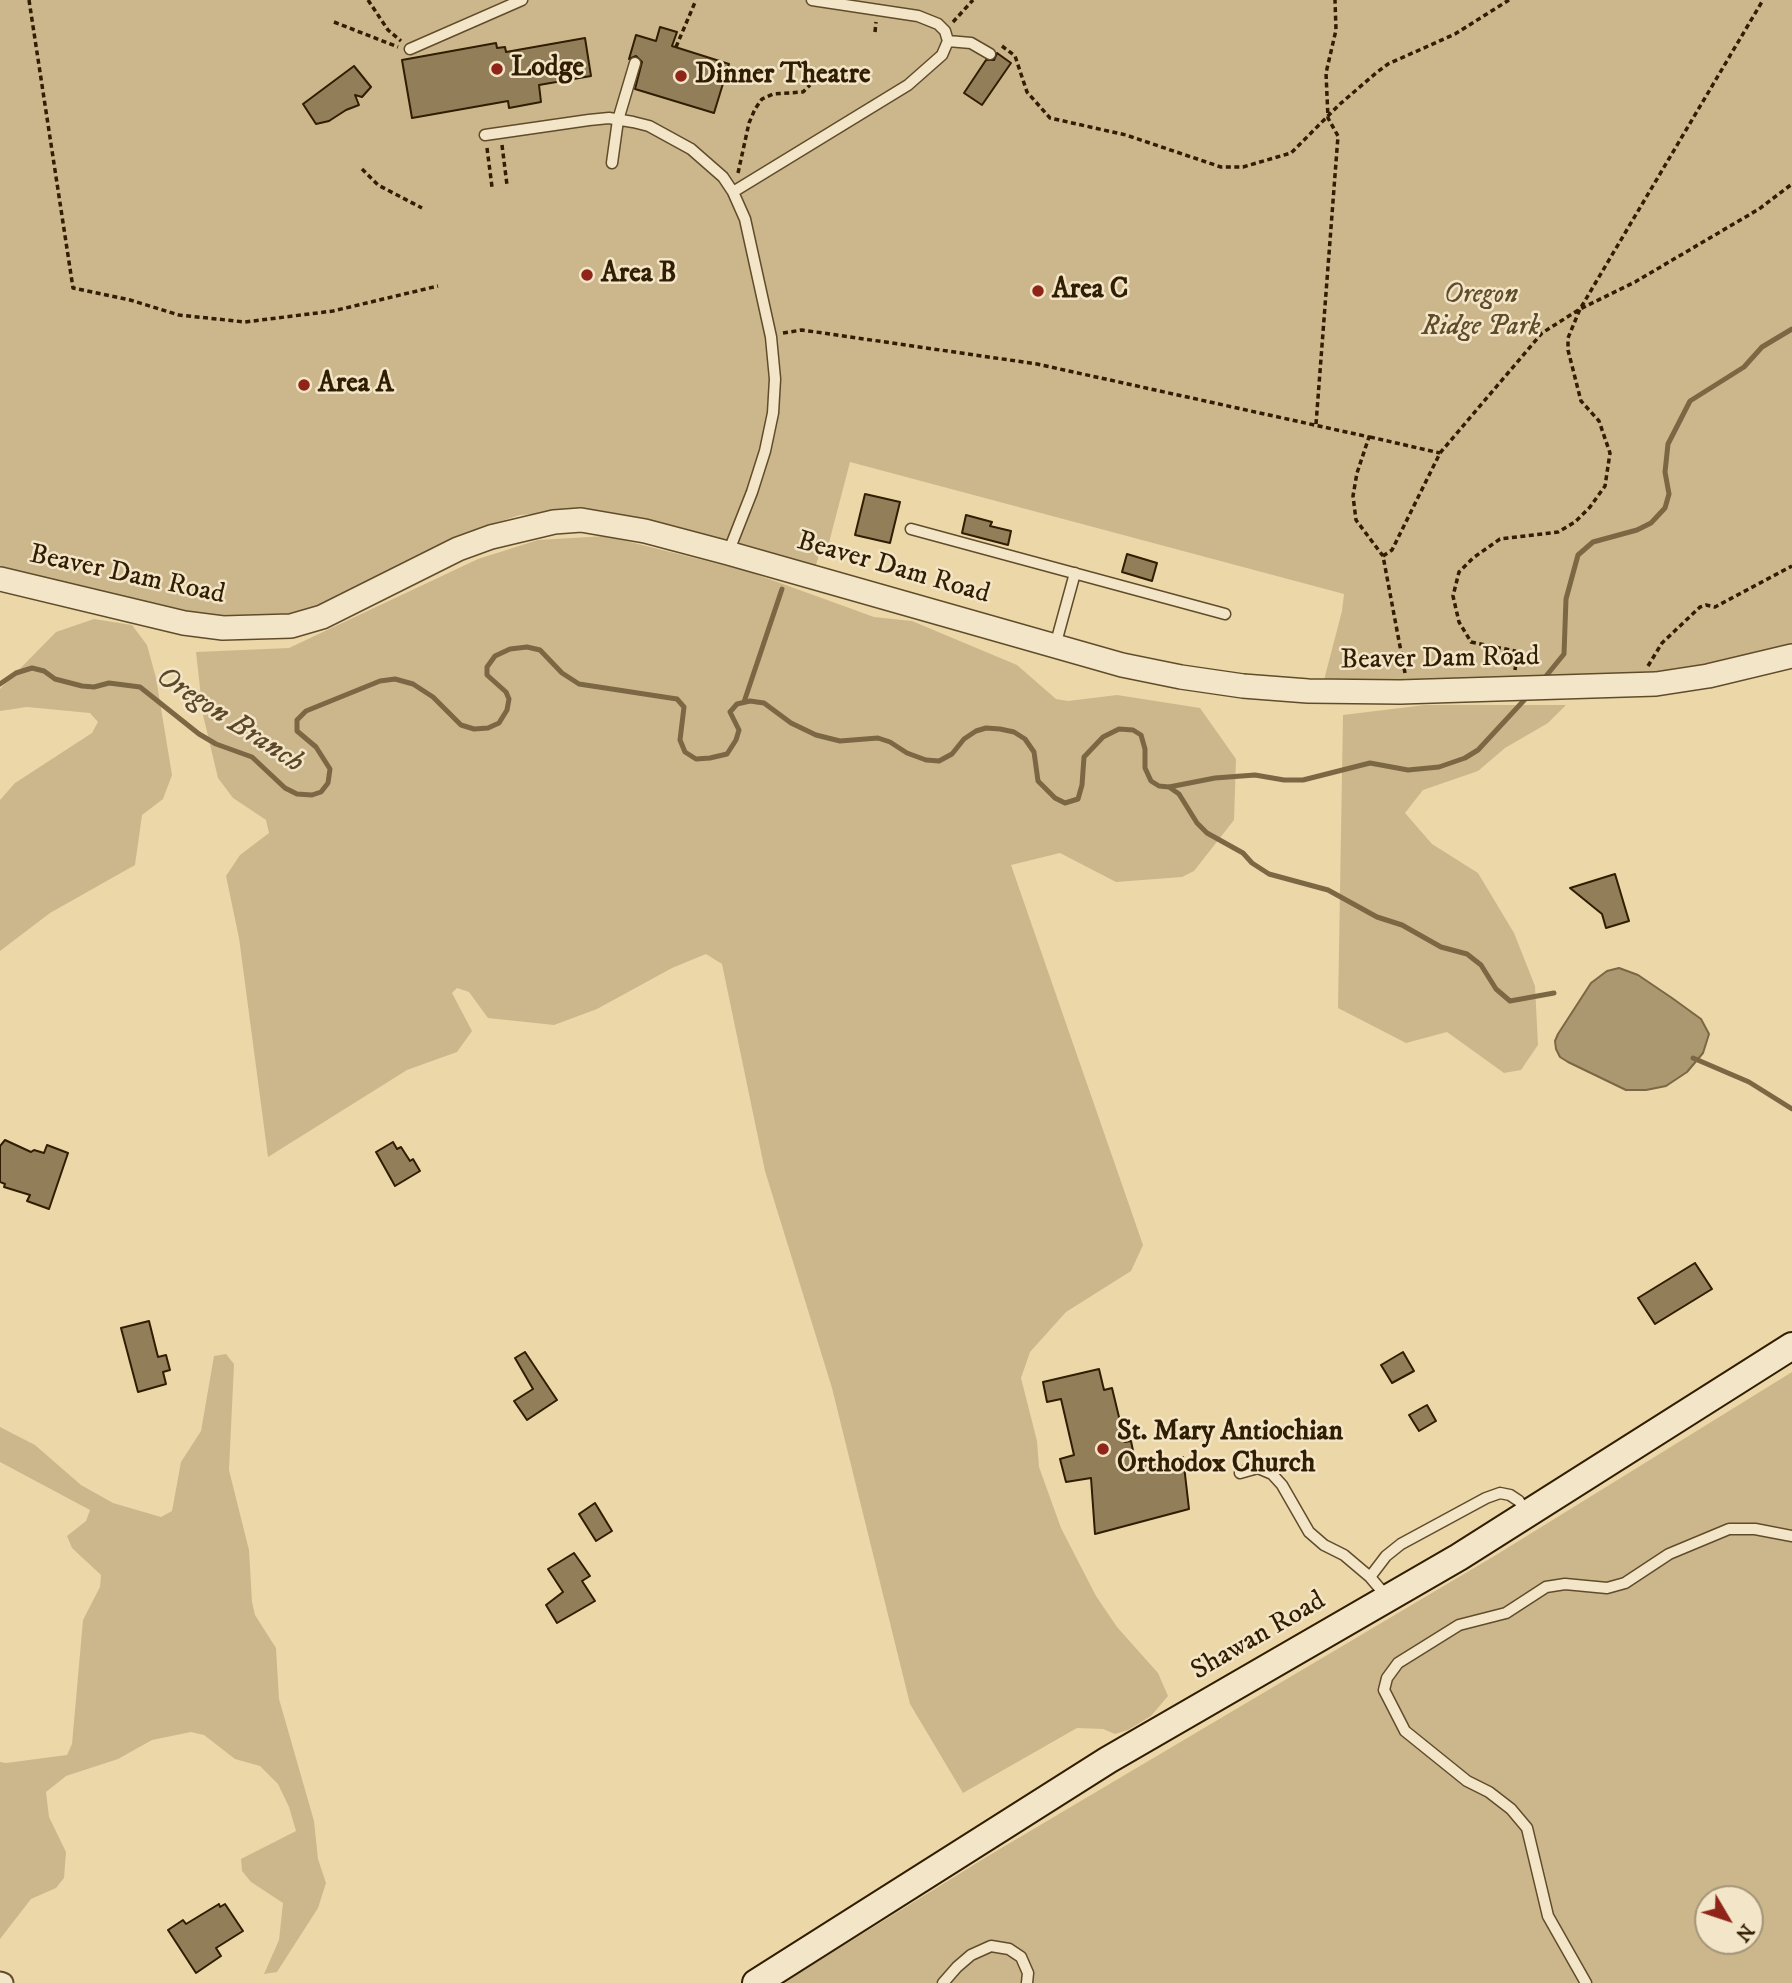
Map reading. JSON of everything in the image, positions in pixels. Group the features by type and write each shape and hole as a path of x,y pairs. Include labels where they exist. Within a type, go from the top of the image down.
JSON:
{"main road":[{"name":"Shawan Road","path":"757,1983 1108,1760 1389,1600 1792,1346"}],"street":[{"name":"Beaver Dam Road","path":"0,579 184,622 223,628 291,626 322,617 458,549 491,537 554,522 581,520 609,524 728,553 1122,665 1243,686 1308,691 1408,692 1656,684 1734,671 1792,656"}],"lane":[{"path":"410,49 522,0"},
{"path":"812,0 918,16 938,24 946,36 971,43 986,52"},
{"path":"733,192 908,85 942,55 946,36"},
{"path":"612,163 618,120 635,62"},
{"path":"485,135 589,120 618,120 649,126 691,149 723,177 733,192 745,219 771,337 775,379 770,426 752,492 728,553"},
{"path":"911,529 1225,614"},
{"path":"1055,646 1075,573"},
{"path":"1240,1473 1258,1468 1272,1474 1282,1485 1309,1532 1324,1545 1345,1555 1370,1577 1389,1600"},
{"path":"1370,1577 1386,1556 1401,1544 1486,1498 1500,1493 1510,1495 1519,1501 1528,1514"},
{"path":"1586,1983 1548,1916 1527,1828 1511,1809 1489,1792 1467,1781 1405,1731 1384,1690 1387,1678 1398,1663 1459,1625 1506,1613 1546,1587 1565,1584 1607,1588 1625,1583 1669,1554 1730,1530 1755,1529 1792,1536"},
{"path":"943,1983 971,1955 991,1946 1009,1949 1021,1957 1028,1973 1027,1983"}],"path":[{"path":"29,0 73,288 130,300 179,315 245,322 332,311 438,286"},
{"path":"368,0 388,30 410,49"},
{"path":"676,47 696,0"},
{"path":"946,36 973,0"},
{"path":"1316,424 1338,136 1328,118 1326,73 1336,30 1335,0"},
{"path":"986,52 989,42 1004,47 1015,55 1027,92 1050,118 1126,135 1221,167 1243,167 1292,153 1388,64 1455,34 1509,0"},
{"path":"1514,689 1517,656 1515,651 1471,642 1460,622 1453,596 1459,572 1473,558 1500,539 1558,532 1575,522 1591,507 1605,486 1610,453 1599,421 1581,401 1568,350 1568,338 1580,309 1763,0"},
{"path":"334,22 385,44 410,49"},
{"path":"733,192 755,108 762,99 773,94 803,92 810,85"},
{"path":"500,132 507,185"},
{"path":"485,135 492,187"},
{"path":"362,169 377,185 422,208"},
{"path":"1383,556 1392,550 1440,453 1542,333 1580,309 1635,282 1748,216 1792,184"},
{"path":"771,337 802,330 1037,364 1440,453"},
{"path":"1369,437 1357,473 1353,496 1356,520 1383,556 1408,692"},
{"path":"1646,668 1662,643 1700,607 1715,607 1792,566"}],"green space":[{"name":"Oregon Ridge Park","path":"0,0 1792,0 1792,647 1657,675 1408,682 1324,680 1344,594 850,462 825,558 819,555 815,568 648,521 584,510 520,515 489,525 452,539 352,591 289,616 227,617 186,612 109,596 0,568"},
{"path":"606,536 747,571 874,617 912,621 1017,665 1056,699 1068,701 1117,695 1200,708 1236,759 1234,820 1194,871 1182,877 1116,882 1060,853 1011,865 1143,1245 1131,1271 1066,1312 1030,1352 1021,1378 1037,1441 1039,1467 1061,1528 1096,1596 1117,1627 1158,1673 1168,1696 1151,1716 1128,1730 1115,1734 1103,1729 1077,1728 963,1793 910,1704 832,1388 765,1171 722,964 706,954 672,968 597,1009 554,1025 488,1018 469,992 457,988 452,993 472,1031 457,1052 407,1070 268,1157 239,938 226,876 240,855 269,833 266,820 233,798 218,778 203,715 196,652 289,648 478,559 538,540"},
{"path":"94,619 132,625 147,645 156,678 172,775 163,799 142,815 135,865 50,913 0,951 0,800 15,783 92,733 98,722 90,713 27,707 0,711 0,689 56,632"},
{"path":"1425,705 1566,705 1548,723 1505,748 1478,771 1423,790 1405,813 1432,844 1478,873 1514,933 1535,986 1538,1045 1521,1070 1504,1073 1447,1032 1406,1043 1338,1008 1343,715"},
{"path":"226,1354 234,1364 229,1470 249,1550 255,1615 276,1648 279,1699 314,1821 318,1859 326,1883 318,1908 277,1972 264,1974 279,1940 283,1903 251,1882 242,1871 241,1859 296,1831 289,1807 278,1784 260,1766 235,1759 204,1735 191,1732 152,1740 118,1759 66,1776 46,1792 49,1817 66,1852 64,1878 56,1888 31,1899 0,1939 0,1762 67,1755 72,1744 83,1620 100,1587 101,1575 72,1548 67,1536 86,1521 90,1510 0,1462 0,1427 35,1445 81,1485 113,1503 161,1517 172,1511 181,1462 201,1431 214,1356"},
{"path":"1792,1372 1792,1983 783,1983 988,1856 1496,1555"}],"shaded area":[{"path":"1619,968 1638,975 1701,1019 1709,1034 1703,1053 1687,1072 1666,1086 1626,1090 1568,1062 1560,1057 1556,1049 1558,1034 1591,983 1607,971"}],"building":[{"name":"Dinner Theatre","path":"660,27 677,32 672,46 729,64 714,113 635,89 642,62 636,56 629,59 636,35 656,41"},
{"name":"Lodge","path":"585,38 591,76 539,85 541,102 509,108 508,101 412,118 402,60 496,43 497,48 505,47 506,52"},
{"path":"997,53 1011,63 982,105 964,93 986,60 994,60"},
{"path":"354,66 371,87 362,97 355,95 359,105 329,121 316,124 303,104"},
{"path":"865,494 900,502 890,543 855,535"},
{"path":"966,515 992,522 990,526 1011,531 1008,545 962,533"},
{"path":"1127,554 1157,563 1152,581 1122,572"},
{"path":"1615,874 1629,921 1606,928 1602,914 1570,888"},
{"path":"5,1140 31,1152 34,1150 44,1153 47,1145 68,1153 49,1209 27,1201 30,1195 4,1187 5,1184 0,1182 0,1146"},
{"path":"393,1142 397,1149 401,1147 410,1161 413,1159 420,1171 395,1186 376,1152"},
{"path":"1695,1263 1712,1289 1655,1324 1638,1298"},
{"path":"149,1321 158,1357 166,1355 170,1370 163,1372 166,1384 138,1392 121,1328"},
{"path":"525,1352 557,1400 527,1420 514,1401 533,1389 515,1358"},
{"path":"1403,1352 1414,1371 1392,1383 1381,1365"},
{"name":"St. Mary Antiochian Orthodox Church","path":"1099,1369 1104,1390 1112,1388 1125,1442 1131,1441 1136,1465 1183,1457 1189,1509 1095,1534 1091,1478 1066,1482 1060,1459 1074,1455 1061,1399 1047,1402 1043,1382"},
{"path":"1427,1405 1436,1421 1419,1431 1409,1415"},
{"path":"595,1503 612,1531 596,1541 579,1514"},
{"path":"574,1553 590,1576 582,1581 595,1601 557,1623 546,1605 563,1592 548,1569"},
{"path":"219,1904 220,1907 225,1904 243,1931 216,1948 221,1956 196,1973 168,1930 183,1920 186,1924"}],"waterway":[{"name":"Oregon Branch","path":"1542,681 1564,654 1566,599 1578,555 1593,542 1637,530 1651,523 1665,508 1669,494 1665,472 1668,444 1690,401 1744,367 1762,347 1792,329"},
{"path":"744,702 782,589"},
{"name":"Oregon Branch","path":"0,684 16,673 32,668 44,671 55,679 82,686 94,687 109,683 140,687 199,734 216,744 252,757 285,788 297,794 312,795 321,792 328,783 330,769 316,747 297,731 297,720 306,711 380,681 395,679 413,684 433,697 461,725 474,729 488,728 499,723 507,710 509,699 506,692 487,675 487,667 495,656 510,649 527,647 540,650 562,673 579,684 677,699 684,707 680,740 685,752 696,759 727,754 739,730 730,712 737,704 750,701 764,703 791,723 816,735 840,741 878,738 926,760 939,761 952,754 964,739 976,731 986,728 1000,729 1014,732 1025,739 1034,752 1038,781 1055,798 1065,803 1078,799 1084,757 1103,737 1119,729 1133,730 1141,735 1145,749 1145,768 1151,781 1159,786 1169,787 1215,778 1255,775 1303,780 1370,763 1408,770 1439,767 1465,758 1478,750 1528,696"},
{"path":"1169,787 1179,794 1197,823 1207,833 1243,853 1252,863 1269,874 1328,890 1441,947 1467,954 1481,965 1496,989 1510,1001 1554,993"},
{"path":"1693,1058 1749,1082 1792,1109"}],"place":[{"name":"Lodge","path":"497,69"},
{"name":"Dinner Theatre","path":"681,76"},
{"name":"Area B","path":"587,275"},
{"name":"Area C","path":"1038,291"},
{"name":"Area A","path":"304,385"},
{"name":"St. Mary Antiochian Orthodox Church","path":"1103,1449"}]}
